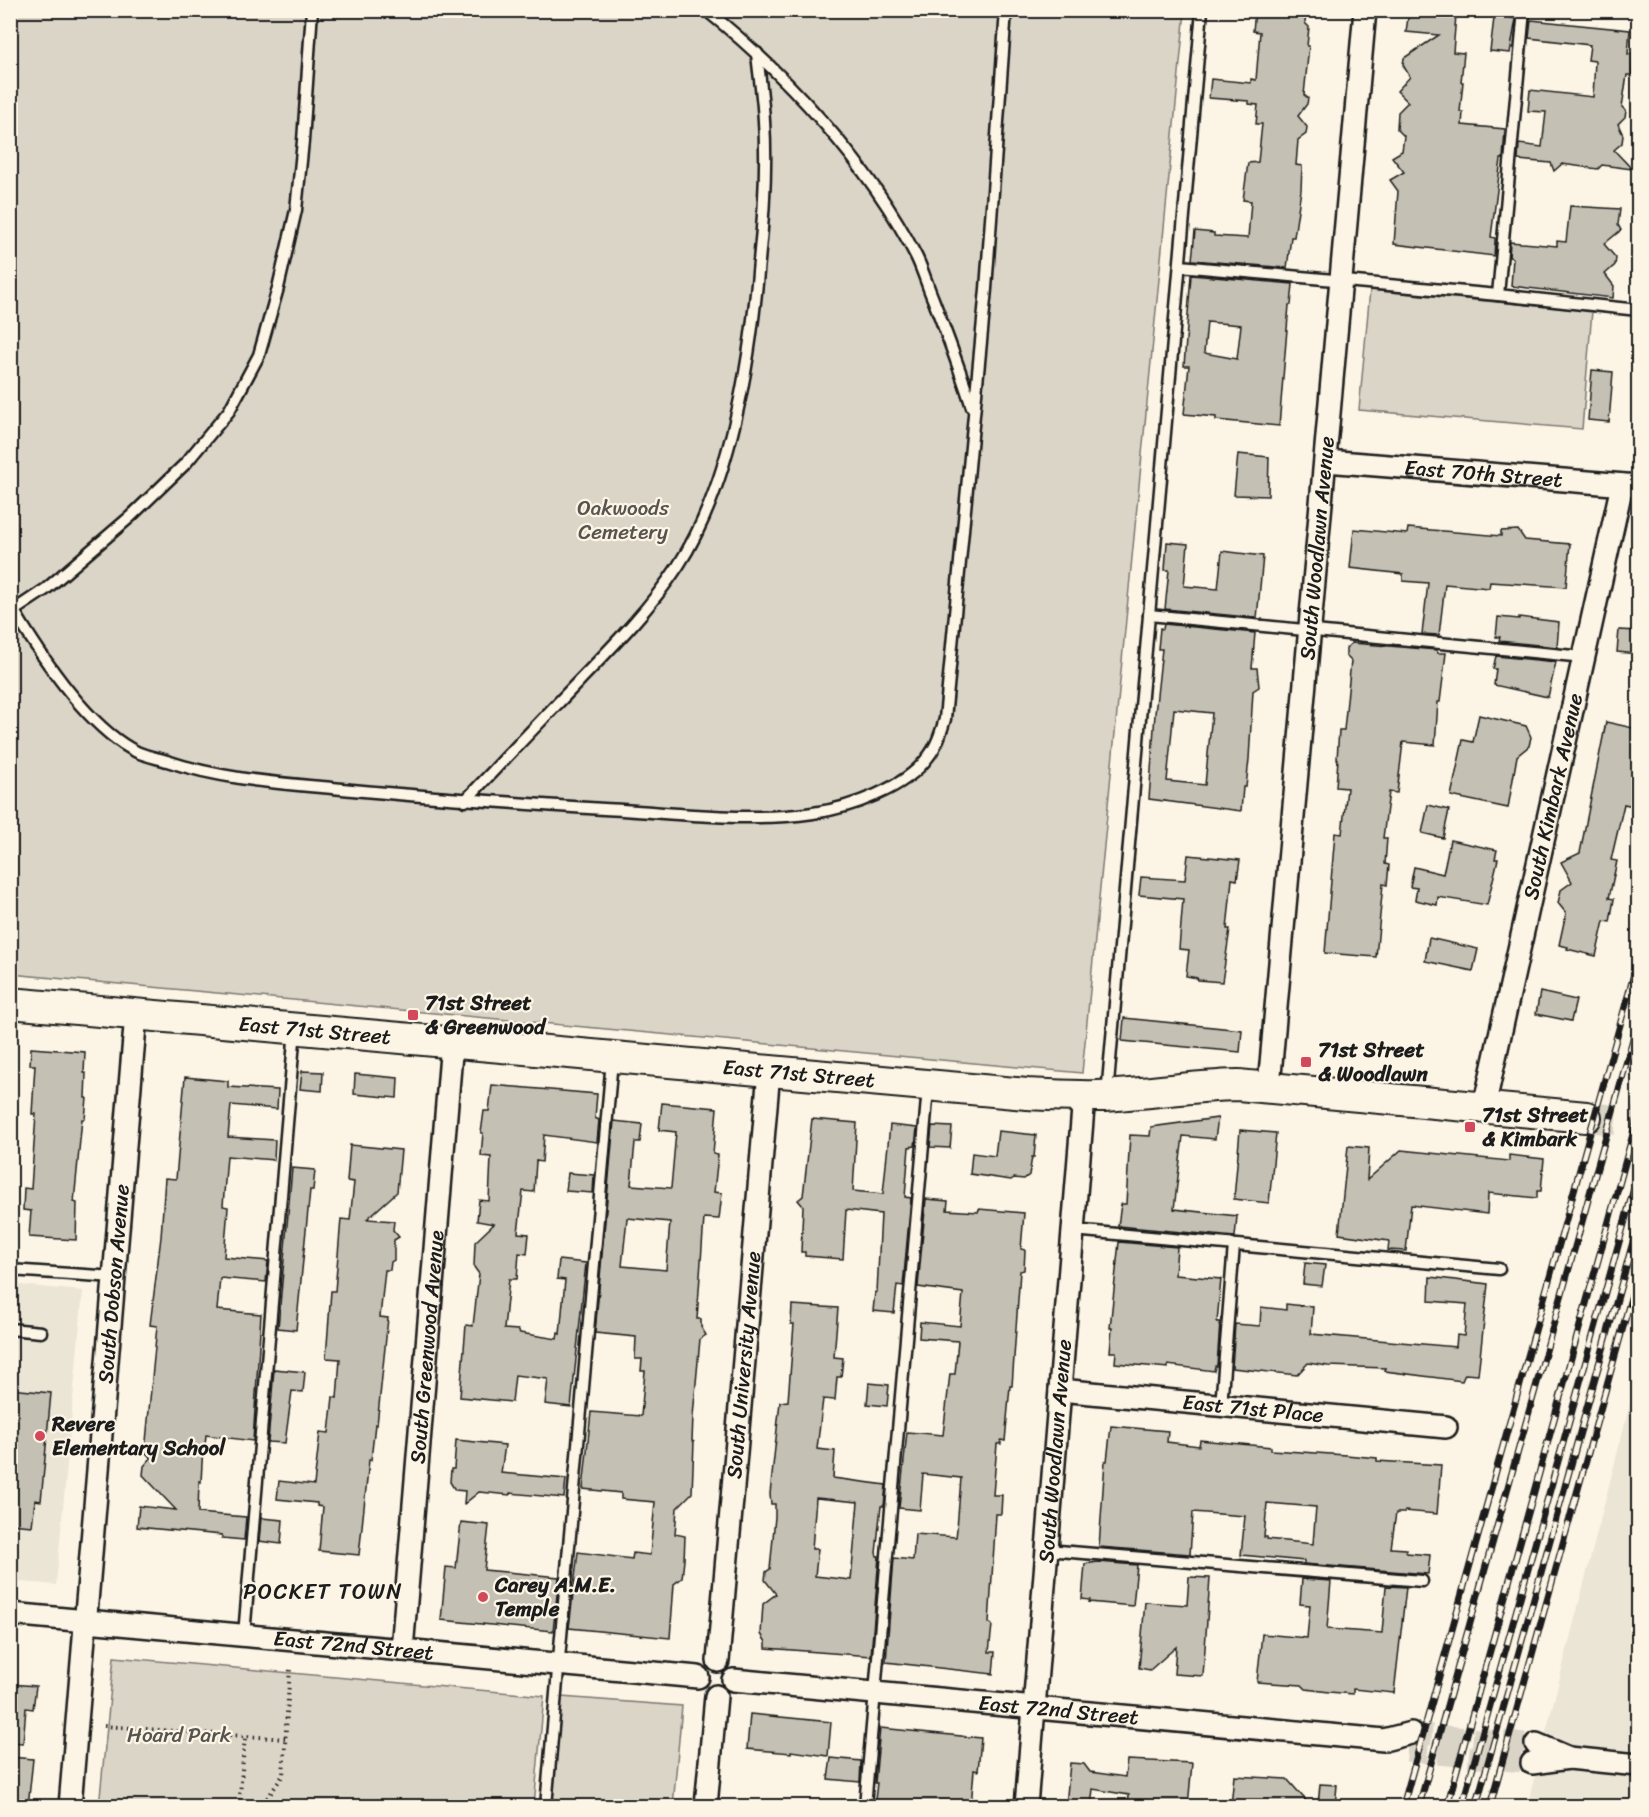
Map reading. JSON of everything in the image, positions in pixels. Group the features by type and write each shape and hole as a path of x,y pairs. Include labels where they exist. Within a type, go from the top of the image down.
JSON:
{"main road":[{"name":"East 71st Street","path":"10,1003 928,1085 1096,1096 1238,1084 1586,1116"}],"street":[{"name":"South Woodlawn Avenue","path":"1269,1086 1365,10"},
{"name":"East 70th Street","path":"1326,460 1630,486"},
{"name":"South Kimbark Avenue","path":"1484,1107 1584,657 1630,486"},
{"name":"South Dobson Avenue","path":"70,1806 136,1014"},
{"name":"South Greenwood Avenue","path":"402,1650 452,1042"},
{"name":"South University Avenue","path":"718,1661 769,1071"},
{"name":"South Woodlawn Avenue","path":"1026,1806 1073,1230 1096,1096"},
{"name":"East 71st Place","path":"1060,1390 1446,1427"},
{"name":"East 72nd Street","path":"10,1614 698,1677"},
{"path":"712,1661 718,1661 727,1665 733,1680 725,1693 716,1696 703,1691 698,1677 702,1667 712,1661"},
{"name":"East 72nd Street","path":"733,1680 1409,1742"},
{"path":"706,1806 716,1696"},
{"path":"1534,1754 1638,1765"}],"lane":[{"path":"312,10 296,210 278,288 259,355 230,411 185,464 130,517 46,589 12,612 37,650 99,725 136,751 194,770 256,781 465,801 748,816 814,813 854,803 890,788 913,772 928,757 940,737 945,719 986,289 1006,10"},
{"path":"706,10 757,53 794,90 868,179 894,217 921,268 956,355 973,411"},
{"path":"1096,1096 1149,615 1202,10"},
{"path":"1498,295 1524,10"},
{"path":"465,801 624,634 679,565 698,531 732,437 746,370 756,295 764,209 765,162 764,120 757,53"},
{"path":"1180,266 1638,310"},
{"path":"1149,615 1584,657"},
{"path":"244,1635 295,1028"},
{"path":"546,1806 613,1057"},
{"path":"865,1806 928,1085"},
{"path":"1073,1230 1499,1269"},
{"path":"1221,1406 1234,1245"},
{"path":"10,1270 115,1277"},
{"path":"10,1329 41,1332"},
{"path":"1047,1550 1422,1581"}],"path":[{"path":"258,1806 269,1796 283,1775 290,1668"},
{"path":"104,1726 286,1739"},
{"path":"239,1806 245,1736"}],"shaded area":[{"name":"Revere Elementary School","path":"10,1284 83,1291 56,1585 11,1581"},
{"path":"1638,1372 1638,1806 1527,1806"}],"green space":[{"name":"Oakwoods Cemetery","path":"10,11 1185,11 1082,1073 11,974"},
{"path":"1370,290 1592,311 1582,429 1359,410"},
{"name":"Hoard Park","path":"114,1657 544,1696 534,1806 99,1806"},
{"path":"561,1697 682,1706 673,1806 631,1806 553,1799"}],"building":[{"path":"1255,10 1306,12 1305,23 1309,27 1304,95 1308,98 1307,104 1298,116 1307,127 1306,134 1298,140 1296,165 1302,166 1301,190 1287,268 1192,260 1195,231 1214,233 1214,236 1248,238 1251,201 1243,200 1248,163 1258,162 1262,124 1256,124 1258,105 1249,104 1249,101 1209,98 1211,79 1251,83 1251,79 1256,80 1260,32 1253,31"},
{"path":"1409,10 1456,15 1453,52 1464,53 1460,112 1463,112 1462,125 1505,129 1503,159 1501,159 1491,237 1495,238 1494,256 1394,244 1398,191 1390,180 1404,172 1392,157 1402,151 1404,136 1397,129 1398,112 1408,102 1397,91 1410,77 1403,65 1404,58 1439,35 1406,32"},
{"path":"1495,10 1512,10 1511,18 1516,19 1510,53 1490,51"},
{"path":"1531,20 1630,30 1628,54 1633,54 1632,75 1627,75 1622,107 1626,111 1625,117 1618,124 1623,135 1622,143 1614,150 1632,169 1602,165 1598,169 1562,164 1554,171 1551,163 1518,160 1519,144 1542,147 1546,112 1528,111 1530,90 1593,97 1595,61 1588,60 1590,45 1529,38"},
{"path":"1570,206 1620,209 1618,225 1621,230 1604,244 1616,258 1615,265 1605,274 1614,286 1613,298 1511,286 1513,258 1509,257 1510,242 1557,246 1557,241 1566,242"},
{"path":"1191,275 1293,284 1291,305 1289,305 1279,426 1216,420 1216,417 1184,414 1189,366 1184,366","holes":["1207,322 1241,325 1237,359 1204,353"]},
{"path":"1592,370 1613,372 1609,422 1588,420"},
{"path":"1238,454 1269,457 1268,496 1234,495"},
{"path":"1408,528 1501,536 1501,531 1518,530 1525,540 1570,544 1566,587 1490,582 1489,588 1445,584 1439,635 1422,634 1428,583 1403,581 1403,574 1350,568 1354,529 1407,534"},
{"path":"1167,542 1188,544 1184,586 1218,589 1222,551 1263,556 1257,618 1165,609 1169,570 1165,570"},
{"path":"1498,617 1559,622 1557,647 1499,641 1500,637 1496,637"},
{"path":"1164,624 1255,633 1252,668 1257,668 1259,687 1253,691 1249,759 1241,811 1149,799 1162,649 1158,649 1160,628 1163,629","holes":["1174,709 1212,713 1205,785 1167,781"]},
{"path":"1619,630 1638,631 1638,654 1617,652"},
{"path":"1352,643 1437,650 1437,653 1446,653 1440,702 1438,702 1435,745 1403,742 1397,793 1389,792 1383,838 1387,838 1385,864 1389,865 1387,885 1383,884 1376,957 1325,953 1335,833 1342,834 1347,788 1336,787 1339,730 1344,730 1351,661 1346,656 1346,648"},
{"path":"1496,656 1556,662 1548,697 1494,685 1496,669 1493,669"},
{"path":"1479,715 1526,726 1531,737 1529,746 1517,756 1508,808 1451,796 1463,740 1473,742"},
{"path":"1606,722 1638,729 1638,807 1624,804 1611,860 1617,861 1609,898 1614,899 1610,922 1604,921 1596,956 1559,945 1566,913 1558,903 1561,890 1572,882 1561,862 1580,853"},
{"path":"1428,805 1449,810 1443,838 1422,833"},
{"path":"1450,840 1497,850 1495,859 1498,859 1487,905 1438,897 1437,905 1415,900 1417,888 1410,887 1414,867 1443,874"},
{"path":"1188,855 1240,860 1237,880 1232,879 1227,929 1230,929 1222,982 1198,980 1186,976 1189,950 1179,949 1183,899 1139,895 1141,877 1185,880"},
{"path":"1429,938 1478,949 1473,971 1425,961"},
{"path":"1540,992 1576,1000 1571,1021 1536,1014"},
{"path":"1124,1018 1242,1030 1240,1052 1122,1041"},
{"path":"31,1048 85,1052 85,1098 87,1098 85,1119 82,1119 74,1202 77,1203 76,1240 29,1237 31,1211 23,1210 24,1188 31,1189 36,1114 32,1114 35,1065 30,1065"},
{"path":"302,1071 323,1072 322,1091 300,1089"},
{"path":"355,1074 398,1078 397,1098 354,1094"},
{"path":"185,1077 228,1081 228,1087 278,1090 277,1109 231,1105 228,1137 275,1140 274,1160 227,1156 223,1206 228,1207 224,1257 268,1261 266,1282 220,1278 217,1310 261,1314 253,1441 206,1435 205,1445 203,1445 201,1482 199,1481 198,1513 246,1517 244,1540 222,1538 222,1535 137,1527 139,1506 176,1510 143,1475 144,1466 151,1458 145,1452 157,1326 150,1325 161,1237 165,1178 176,1179"},
{"path":"492,1085 597,1094 595,1118 599,1120 597,1142 544,1135 542,1162 536,1161 534,1192 523,1191 518,1233 529,1234 527,1254 519,1253 517,1279 509,1279 504,1329 557,1339 558,1333 560,1334 565,1280 557,1279 559,1260 586,1263 571,1407 545,1404 548,1379 515,1375 512,1402 460,1397 466,1325 473,1326 479,1274 474,1267 475,1242 494,1224 477,1221 479,1200 489,1201 491,1157 481,1156 483,1133 481,1133 484,1111 489,1111"},
{"path":"662,1103 717,1108 713,1154 718,1155 714,1192 722,1193 719,1219 704,1218 697,1319 701,1319 701,1327 706,1335 700,1339 693,1416 692,1493 677,1508 675,1534 685,1536 684,1560 682,1578 674,1584 670,1638 569,1628 578,1552 632,1559 633,1553 650,1555 655,1502 621,1499 621,1493 583,1489 591,1412 641,1416 645,1371 641,1371 642,1359 635,1359 636,1337 595,1333 614,1121 642,1124 640,1142 635,1142 631,1185 671,1188 676,1132 659,1130","holes":["627,1218 670,1222 666,1270 622,1266"]},
{"path":"1218,1118 1215,1139 1183,1136 1174,1209 1237,1216 1235,1237 1118,1226 1121,1204 1126,1204 1130,1135 1150,1136 1151,1127"},
{"path":"812,1119 857,1123 853,1191 883,1194 890,1125 917,1128 915,1146 909,1147 905,1197 911,1198 903,1286 897,1285 894,1313 873,1311 875,1292 877,1292 881,1214 846,1210 843,1259 805,1256 805,1252 801,1252 803,1206 798,1200 803,1196"},
{"path":"932,1126 952,1127 950,1148 930,1147"},
{"path":"1240,1130 1276,1133 1269,1203 1234,1199"},
{"path":"998,1131 1036,1135 1034,1157 1032,1157 1029,1175 1024,1179 1011,1180 970,1174 972,1153 995,1156"},
{"path":"350,1145 401,1150 397,1192 367,1219 394,1221 393,1230 399,1237 394,1240 394,1260 391,1262 390,1270 385,1270 380,1317 388,1318 377,1425 375,1424 371,1460 369,1460 359,1555 319,1551 323,1507 317,1506 317,1503 277,1499 279,1481 314,1485 320,1432 329,1433 333,1397 337,1398 340,1359 326,1358 331,1291 335,1291 341,1219 350,1220 354,1182 347,1181"},
{"path":"1348,1146 1369,1148 1367,1180 1401,1150 1509,1161 1509,1155 1544,1159 1541,1191 1537,1191 1537,1198 1488,1193 1487,1214 1411,1205 1406,1251 1388,1250 1389,1241 1339,1234"},
{"path":"292,1168 315,1170 313,1190 310,1190 296,1330 278,1328"},
{"path":"568,1173 594,1175 593,1193 566,1191"},
{"path":"926,1199 948,1201 947,1210 978,1212 979,1209 1024,1213 1021,1249 1025,1250 1024,1270 1020,1271 1012,1386 1010,1386 1005,1441 1001,1440 1001,1444 997,1444 993,1495 1002,1495 1001,1514 996,1514 989,1623 992,1625 989,1652 995,1652 993,1674 886,1662 894,1558 913,1560 915,1534 956,1537 957,1529 961,1478 923,1474 920,1510 899,1508 907,1432 943,1435 950,1374 955,1374 958,1341 919,1338 920,1322 960,1326 963,1293 918,1287"},
{"path":"1119,1242 1177,1247 1175,1275 1221,1279 1217,1322 1220,1322 1217,1366 1214,1371 1168,1365 1168,1368 1115,1363 1116,1352 1110,1352 1112,1328 1110,1328"},
{"path":"1305,1263 1325,1265 1322,1286 1303,1284"},
{"path":"1430,1277 1488,1284 1478,1375 1465,1374 1462,1381 1385,1371 1386,1368 1308,1363 1297,1375 1232,1368 1235,1324 1260,1326 1261,1307 1286,1310 1286,1304 1313,1307 1311,1334 1456,1347 1457,1335 1464,1336 1467,1304 1429,1301"},
{"path":"792,1305 838,1308 834,1357 843,1358 841,1377 837,1377 835,1400 823,1399 817,1449 835,1451 833,1478 886,1485 884,1506 881,1506 876,1553 879,1556 871,1656 766,1648 766,1642 761,1634 763,1604 776,1594 765,1580 766,1572 770,1569 775,1517 775,1504 771,1504 770,1494 780,1402 788,1401 794,1324 791,1324","holes":["816,1498 858,1502 851,1580 815,1576 818,1549 812,1549"]},
{"path":"274,1369 305,1372 303,1392 292,1391 285,1443 268,1442"},
{"path":"869,1383 889,1385 887,1406 867,1404"},
{"path":"10,1389 51,1393 41,1501 35,1500 32,1526 10,1524"},
{"path":"1111,1426 1168,1431 1167,1442 1199,1446 1200,1440 1271,1447 1271,1450 1377,1458 1377,1461 1441,1465 1437,1514 1405,1511 1405,1513 1396,1513 1391,1548 1406,1549 1406,1553 1430,1555 1428,1574 1304,1564 1304,1561 1241,1555 1245,1516 1193,1512 1190,1554 1099,1547 1105,1461 1107,1461","holes":["1267,1503 1316,1507 1313,1544 1264,1537"]},
{"path":"456,1440 505,1445 501,1473 566,1479 564,1498 479,1492 464,1504 465,1491 455,1490 450,1482 451,1469 454,1469"},
{"path":"261,1518 283,1520 281,1544 259,1541"},
{"path":"461,1522 489,1525 484,1570 559,1577 553,1631 441,1620 446,1567 456,1568"},
{"path":"1098,1562 1137,1565 1133,1606 1089,1602 1090,1600 1082,1599 1085,1564"},
{"path":"1189,1577 1210,1578 1203,1676 1174,1674 1176,1647 1150,1670 1139,1668 1145,1602 1187,1605"},
{"path":"1302,1579 1331,1581 1327,1629 1382,1633 1386,1586 1406,1587 1394,1693 1353,1689 1353,1694 1306,1689 1302,1685 1257,1682 1262,1634 1307,1638 1310,1605 1300,1604"},
{"path":"10,1684 36,1686 33,1709 26,1708 23,1743 10,1742"},
{"path":"750,1714 831,1722 828,1756 747,1749"},
{"path":"880,1728 981,1738 978,1771 974,1770 971,1806 875,1800"},
{"path":"10,1757 33,1759 28,1806 10,1806"},
{"path":"831,1758 861,1761 860,1782 828,1779"},
{"path":"1127,1760 1192,1763 1188,1806 1128,1806 1129,1795 1093,1789 1091,1806 1066,1806 1070,1763 1084,1764 1090,1772 1125,1777"},
{"path":"1234,1776 1287,1779 1311,1806 1231,1806"},
{"path":"1320,1784 1337,1785 1335,1806 1318,1806"}],"tunnel":[{"path":"1586,1117 1638,1122"},
{"path":"1411,1733 1536,1744"},
{"path":"1407,1751 1532,1763"}],"railway":[{"path":"1403,1806 1638,960"},
{"path":"1419,1806 1638,1021"},
{"path":"1447,1806 1638,1116"},
{"path":"1462,1806 1638,1174"},
{"path":"1476,1806 1638,1224"},
{"path":"1490,1806 1638,1273"}],"place":[{"name":"71st Street & Greenwood","path":"413,1015"},
{"name":"71st Street & Woodlawn","path":"1306,1062"},
{"name":"71st Street & Kimbark","path":"1470,1127"},
{"name":"Revere Elementary School","path":"40,1436"},
{"name":"Carey A.M.E. Temple","path":"483,1597"}],"district":[{"name":"POCKET TOWN","path":"323,1591"}]}
